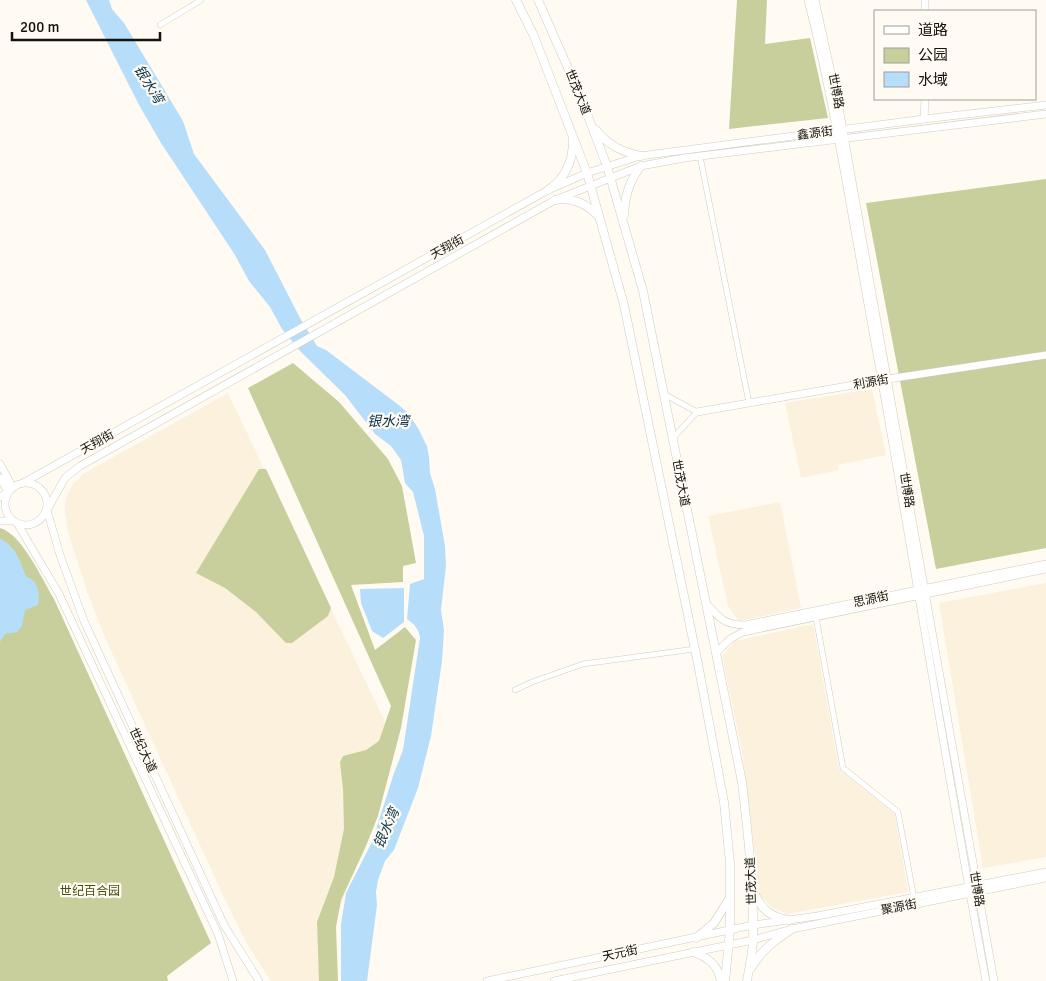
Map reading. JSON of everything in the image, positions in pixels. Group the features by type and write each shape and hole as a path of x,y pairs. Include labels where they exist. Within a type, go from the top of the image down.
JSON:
{"main road":[{"name":"世茂大道","path":"516,0 534,36 587,173 624,304 695,649 724,802 730,863 730,930 723,981"},
{"name":"世茂大道","path":"538,0 555,36 607,166 643,291 742,782 750,850 753,925 753,940 747,981"},
{"name":"世博路","path":"808,0 840,130"},
{"name":"世博路","path":"815,0 834,79 841,139 994,981"},
{"path":"924,119 925,100"},
{"name":"鑫源街","path":"587,173 640,156 1046,105"},
{"name":"鑫源街","path":"590,185 642,166 700,156 1046,114"},
{"path":"548,190 561,180 571,160 573,138 570,126"},
{"path":"592,126 610,144 627,153 640,156"},
{"path":"624,222 627,190 642,166"},
{"name":"天翔街","path":"23,483 277,343 548,190 587,173"},
{"name":"天翔街","path":"47,510 65,478 80,466 555,200 590,185"},
{"path":"555,200 565,198 590,208 598,216 603,228"},
{"name":"利源街","path":"697,412 885,379 1046,355"},
{"path":"0,464 11,490 6,506 9,517 22,526 33,524 43,517 47,510 46,498 39,488 28,483 23,483 11,490 0,497"},
{"path":"0,478 11,490"},
{"name":"世纪大道","path":"47,510 60,555 84,621 224,925 259,981"},
{"path":"0,521 15,522"},
{"name":"世纪大道","path":"15,522 59,594 218,934 234,981"},
{"name":"思源街","path":"716,653 738,634 1046,564"},
{"name":"思源街","path":"705,601 723,621 745,625 1046,569"},
{"name":"世博路","path":"922,592 969,891 986,981"},
{"name":"聚源街","path":"753,940 792,929 969,891 1046,872"},
{"name":"聚源街","path":"977,889 1046,878"},
{"path":"751,882 757,899 765,910 774,917 789,920"},
{"name":"聚源街","path":"753,925 914,898 969,891"},
{"path":"696,938 714,923 730,898"},
{"name":"天元街","path":"487,981 753,925"},
{"path":"748,972 777,938 792,929"},
{"name":"天元街","path":"554,981 753,940"},
{"path":"693,952 709,960 720,973 723,981"}],"street":[{"path":"160,25 201,0"},
{"path":"700,156 749,403"},
{"path":"664,394 697,412 673,438"},
{"path":"816,617 843,768 898,812 914,898"},
{"path":"515,690 583,664 695,649"}],"shaded area":[{"path":"872,389 886,455 838,465 839,470 801,478 785,403"},
{"path":"228,393 394,741 335,924 337,981 271,981 247,944 106,640 88,594 68,532 65,503 72,485 83,474"},
{"path":"780,502 801,608 739,621 728,606 708,516"},
{"path":"1046,583 1046,857 983,868 939,603"},
{"path":"813,624 839,769 895,814 908,892 787,914 771,907 760,895 742,751 722,656 735,641"}],"green space":[{"path":"737,0 767,0 765,44 810,38 828,118 729,129"},
{"path":"1046,179 1046,548 936,569 866,203"},
{"path":"293,363 339,402 388,459 402,486 416,563 403,566 403,582 351,585 375,650 405,627 416,640 401,728 378,816 341,900 336,927 338,981 319,981 317,922 334,877 344,829 340,762 343,756 366,750 379,741 391,706 248,388"},
{"path":"259,469 266,469 331,608 328,616 292,643 286,643 256,612 225,588 196,573"},
{"name":"世纪百合园","path":"0,528 8,532 24,548 54,599 211,943 167,976 168,981 0,981"}],"water":[{"name":"银水湾","path":"86,0 109,0 112,9 124,23 183,121 194,154 265,250 300,318 317,346 326,350 407,412 427,446 430,473 435,489 445,546 446,566 441,610 444,630 442,661 431,736 418,788 394,850 385,861 378,880 376,892 377,905 367,981 341,981 341,924 346,893 372,842 403,750 420,638 416,627 407,619 410,584 424,579 424,536 413,492 405,483 401,460 391,446 375,434 345,395 300,351 282,329 270,307 249,281 235,255 161,143 139,105"},
{"path":"0,539 13,549 26,576 36,584 39,598 38,605 25,610 22,626 17,632 5,634 0,642"},
{"path":"404,588 404,622 383,638 372,631 361,603 360,589"}]}
